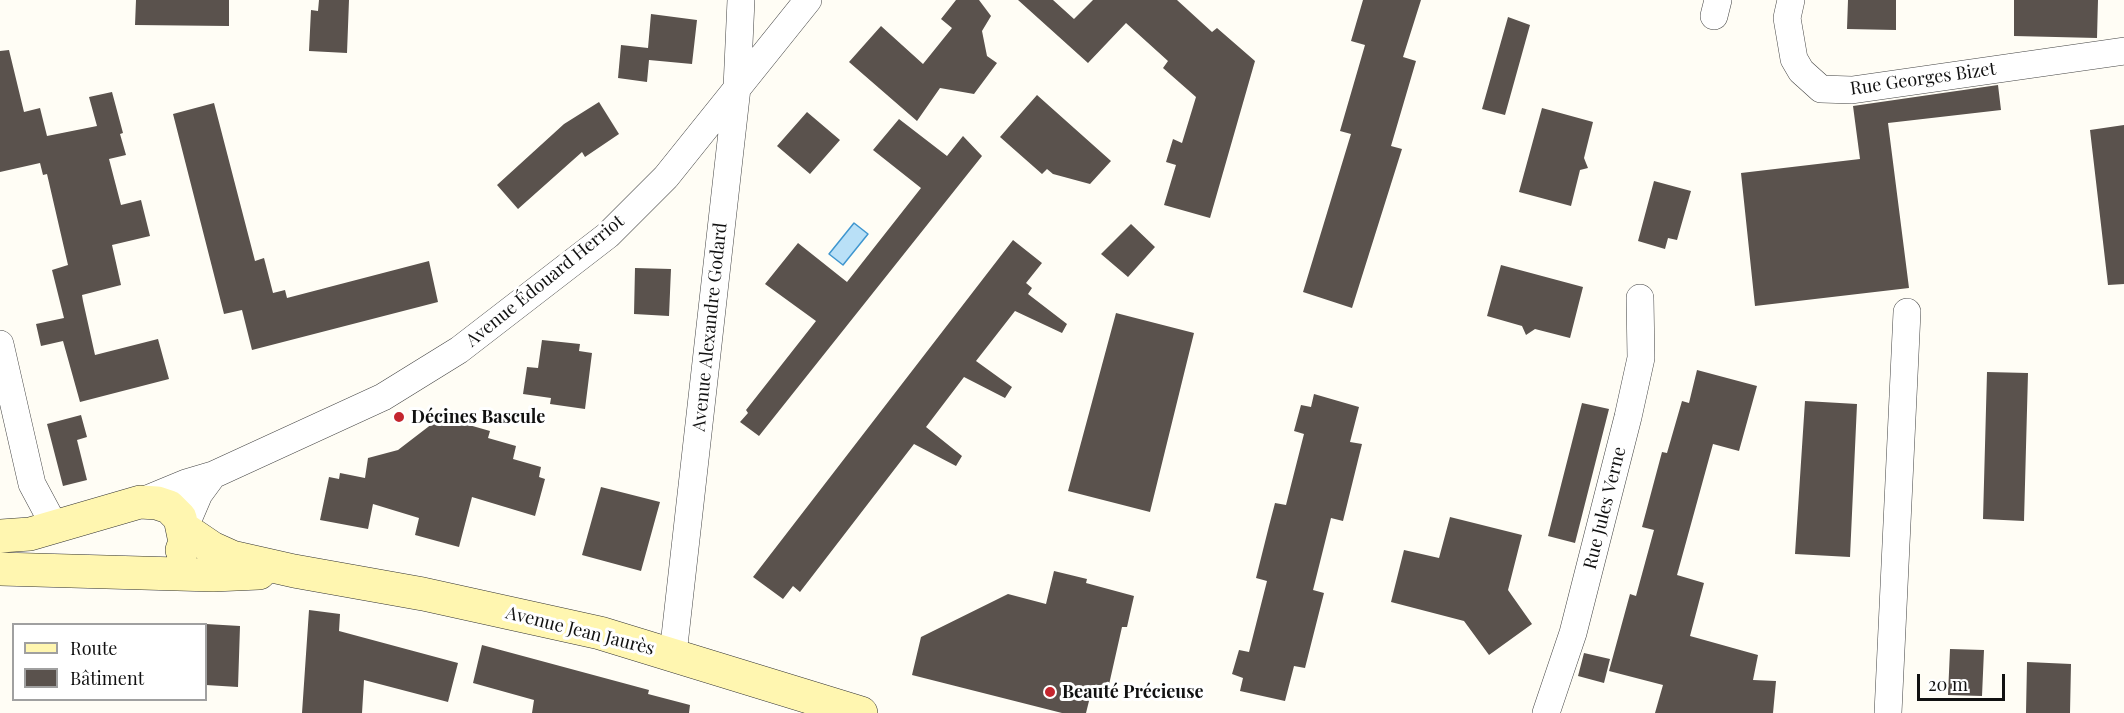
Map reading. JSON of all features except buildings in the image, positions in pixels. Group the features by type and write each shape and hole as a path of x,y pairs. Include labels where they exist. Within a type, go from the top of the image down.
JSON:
{"main road":[{"name":"Avenue Jean Jaurès","path":"0,536 30,534 140,502 157,503 170,507 180,518 185,542 179,556 165,567 146,571"},
{"name":"Avenue Jean Jaurès","path":"184,529 212,548 232,557 446,599 600,633 861,713"},
{"name":"Avenue Jean Jaurès","path":"0,569 146,571 213,575 294,571"}],"street":[{"name":"Avenue Alexandre Godard","path":"674,654 737,88 741,0"},
{"name":"Avenue Édouard Herriot","path":"140,502 186,483 213,476 383,397 459,350 608,235 666,177 808,0"},
{"name":"Rue Georges Bizet","path":"1791,0 1787,18 1794,59 1801,70 1821,89 1852,90 2124,51"},
{"name":"Rue Jules Verne","path":"1546,713 1573,633 1628,417 1641,358 1640,298"},
{"path":"1888,713 1907,312"},
{"path":"0,344 32,484 55,527"},
{"path":"184,529 199,494 213,476"}],"water":[{"path":"854,223 868,234 843,265 829,254"}],"place":[{"name":"Décines Bascule","path":"399,417"},
{"name":"Beauté Précieuse","path":"1050,692"}]}
